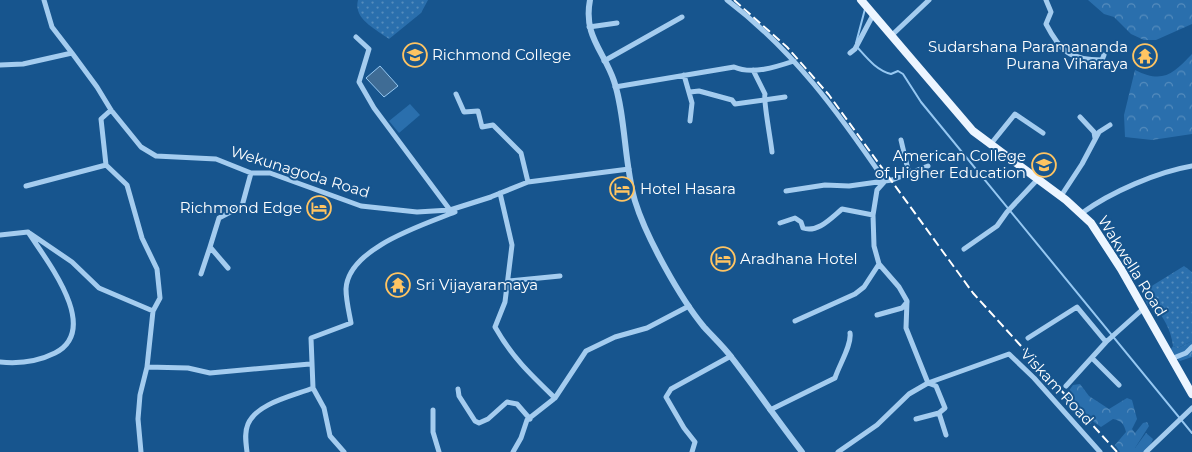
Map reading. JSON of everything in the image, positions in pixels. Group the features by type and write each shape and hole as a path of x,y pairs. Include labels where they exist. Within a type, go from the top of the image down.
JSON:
{"main road":[{"name":"Wakwella Road","path":"862,2 972,131 1082,213 1102,237 1192,394"}],"street":[{"name":"Wekunagoda Road","path":"44,0 52,27 97,87 111,110 141,147 156,156 216,159 251,173 270,173 360,206 417,212 450,210 491,197"},
{"path":"590,0 589,27 593,42 615,87 635,201 647,232 689,306 703,326 731,356 802,452"},
{"path":"726,0 744,13 794,61 840,116 885,181"},
{"path":"891,36 929,0"},
{"path":"1046,0 1051,12 1046,24 1064,52 1081,59 1102,60 1104,55"},
{"path":"850,53 856,47 873,14"},
{"path":"604,62 682,17"},
{"path":"589,27 617,23"},
{"path":"356,37 369,49 359,82 374,108 450,210"},
{"path":"0,65 23,64 72,53"},
{"path":"615,87 734,68 743,71 753,70 794,61"},
{"path":"753,70 765,94 762,100 769,120 772,152"},
{"path":"684,75 690,92 690,121"},
{"path":"690,92 699,91 724,97 732,100 735,104 785,98"},
{"path":"456,94 464,112 478,111 482,127 493,125 521,153 528,182"},
{"path":"111,110 101,119 105,140 106,164 126,185 142,238 157,269 160,298 153,311 147,367 140,395 138,419 140,452"},
{"path":"990,145 1016,114 1043,133"},
{"path":"1080,117 1094,132 1095,139"},
{"path":"1060,196 1099,132 1110,124"},
{"path":"901,140 909,174"},
{"path":"26,186 106,164"},
{"path":"786,191 824,185 849,186 885,181 928,166"},
{"path":"1082,213 1094,204 1170,170 1192,166"},
{"path":"344,452 330,436 324,408 313,388 310,364 311,338 350,323 346,288 356,265 395,237 528,182 629,169"},
{"path":"201,274 219,218 242,206 251,173"},
{"path":"964,249 997,226 1037,180"},
{"path":"885,181 877,190 873,215 874,246 879,264 899,287 907,301 906,328 928,382 936,386 944,408 939,413 916,419"},
{"path":"500,193 512,245 505,302 495,327 508,349 522,367 555,398"},
{"path":"780,223 795,218 801,222 803,228 808,230 820,227 842,210 873,215"},
{"path":"0,235 28,232 72,262 98,288 153,311"},
{"path":"0,362 23,364 49,356 66,348 73,335 69,298 28,232"},
{"path":"210,247 228,268"},
{"path":"795,321 855,294 864,287 879,264"},
{"path":"509,281 560,276"},
{"path":"877,314 902,308 907,301"},
{"path":"513,452 521,438 527,420 555,398 586,351 615,336 647,328 689,306"},
{"path":"1028,338 1077,307 1106,342"},
{"path":"1066,386 1106,342 1144,308"},
{"path":"770,410 835,378 841,360 846,353 850,333"},
{"path":"1171,358 1186,352 1192,347"},
{"name":"Viskam Road","path":"841,451 877,425 909,394 928,382 1010,354 1100,452"},
{"path":"692,452 695,442 684,428 666,397 671,389 731,356"},
{"path":"1092,358 1119,385"},
{"path":"147,367 188,368 210,373 310,364"},
{"path":"247,452 246,433 248,423 260,410 313,388"},
{"path":"458,389 459,396 475,421 479,423 488,419 507,402 517,404 530,419"},
{"path":"1146,452 1192,408"},
{"path":"433,410 433,432 439,452"},
{"path":"939,413 946,435"}],"green space":[{"path":"358,0 428,0 421,13 389,39 362,18 357,7"},
{"path":"1088,0 1192,0 1192,24 1156,40 1144,40 1131,34 1114,17 1104,14"},
{"path":"1192,54 1192,134 1152,140 1125,137 1124,115 1135,70 1153,76 1167,75 1179,67"},
{"path":"410,104 420,115 399,133 389,121"},
{"path":"1184,266 1192,272 1192,341 1178,348 1173,346 1163,319 1153,304 1148,306 1142,292"},
{"path":"1192,341 1192,357 1180,361 1169,352 1173,346 1178,348"},
{"path":"1080,384 1089,396 1109,409 1127,398 1132,400 1137,419 1132,429 1135,433 1143,423 1147,422 1149,426 1135,448 1135,452 1120,452 1115,445 1126,432 1122,423 1113,419 1101,427 1091,420 1068,392 1073,385"},
{"path":"1146,433 1153,439 1149,448 1144,452 1135,452 1135,448"}],"shaded area":[{"path":"380,66 398,86 384,97 366,78"}],"waterway":[{"path":"856,43 865,9"},
{"path":"857,47 881,70 891,74 898,71 903,74 921,102 1192,433"}],"railway":[{"path":"734,0 787,47 829,95 973,293 1117,452"}],"place":[{"name":"Richmond College","path":"415,55"},
{"name":"Sudarshana Paramananda Purana Viharaya","path":"1145,56"},
{"name":"American College of Higher Education","path":"1044,165"},
{"name":"Hotel Hasara","path":"622,189"},
{"name":"Richmond Edge","path":"319,208"},
{"name":"Aradhana Hotel","path":"723,259"},
{"name":"Sri Vijayaramaya","path":"398,285"}]}
